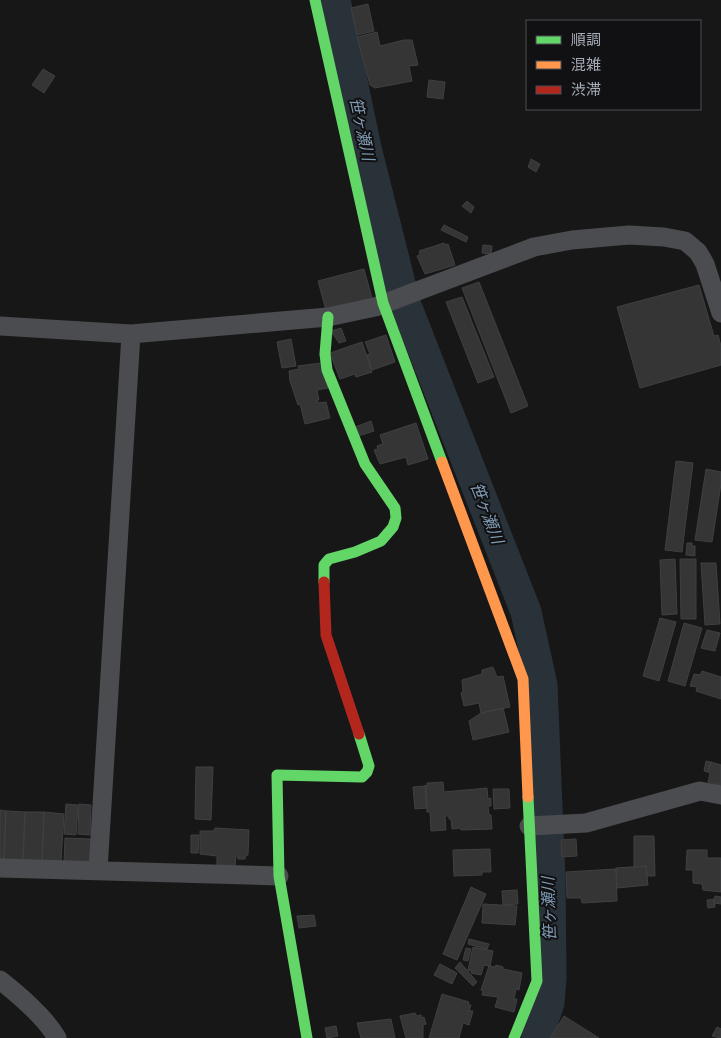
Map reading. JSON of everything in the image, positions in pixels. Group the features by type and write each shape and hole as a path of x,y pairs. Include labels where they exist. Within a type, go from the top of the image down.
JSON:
{"street":[{"path":"315,0 387,302 523,679 532,826 537,980 514,1038"},
{"path":"0,326 131,334 328,318 387,302 534,247 572,240 629,235 664,237 685,241 698,252 705,264 721,314"},
{"path":"307,1038 279,876 277,775 362,777 367,772 369,766 326,635 324,565 329,559 355,552 381,541 393,527 396,518 395,508 365,464 327,370 325,354 328,318"},
{"path":"98,870 131,334"},
{"path":"532,826 586,823 700,791 721,795"},
{"path":"0,868 279,876"},
{"path":"0,980 14,991 52,1029 57,1038"}],"building":[{"path":"368,4 374,31 357,35 351,8"},
{"path":"377,32 380,46 412,40 418,65 409,66 412,81 375,88 370,85 357,37"},
{"path":"43,69 55,76 44,93 32,85"},
{"path":"429,80 445,82 443,99 427,97"},
{"path":"531,159 540,164 536,172 528,167"},
{"path":"467,201 474,207 471,213 462,206"},
{"path":"444,225 468,237 466,242 441,230"},
{"path":"444,243 445,245 448,244 455,265 425,274 417,256 420,255 419,251"},
{"path":"483,245 492,246 491,254 482,253"},
{"path":"364,269 372,298 326,310 318,281"},
{"path":"479,282 528,406 511,413 462,288"},
{"path":"699,285 714,336 718,335 721,346 721,365 640,388 617,307"},
{"path":"462,297 494,377 478,383 446,302"},
{"path":"341,328 346,341 339,343 331,331"},
{"path":"386,335 395,362 372,370 367,355 370,354 365,342"},
{"path":"291,339 296,366 282,368 277,342"},
{"path":"362,342 372,372 356,377 355,374 340,379 330,353"},
{"path":"321,363 328,388 317,390 319,400 317,400 318,403 326,402 330,418 305,424 300,404 298,405 290,381 289,371 299,369 298,366"},
{"path":"371,421 374,431 358,436 355,427"},
{"path":"416,423 428,459 408,465 406,457 380,464 374,450 378,449 377,446 383,444 380,435"},
{"path":"676,461 693,463 682,552 665,550"},
{"path":"706,469 721,472 721,484 712,542 695,540"},
{"path":"687,543 692,543 692,546 695,546 695,556 686,555"},
{"path":"675,559 677,614 662,615 660,560"},
{"path":"680,559 696,559 696,619 681,619"},
{"path":"701,563 716,563 720,624 705,625"},
{"path":"660,618 676,622 659,681 643,676"},
{"path":"684,623 702,628 685,686 668,681"},
{"path":"707,630 720,633 715,651 701,648"},
{"path":"493,667 497,677 503,676 510,707 481,713 479,703 464,706 461,693 463,692 462,680 482,674 482,670"},
{"path":"702,671 721,677 721,699 696,691 697,687 690,686 694,674 700,675"},
{"path":"503,708 509,732 473,740 469,721 481,713"},
{"path":"706,761 711,762 708,772 704,771"},
{"path":"711,762 721,765 721,785 708,782"},
{"path":"196,767 213,767 211,820 195,819"},
{"path":"443,782 444,792 487,788 488,799 491,798 491,806 488,806 492,829 452,829 451,819 449,819 449,816 445,816 446,830 431,831 430,812 427,812 425,785 428,786 427,783"},
{"path":"426,786 427,808 415,809 413,787"},
{"path":"493,789 509,789 510,808 494,809"},
{"path":"66,804 78,805 76,835 64,834"},
{"path":"79,804 91,805 90,835 78,834"},
{"path":"0,810 6,811 4,859 0,859"},
{"path":"6,811 25,812 23,860 4,859"},
{"path":"25,812 44,812 42,861 23,860"},
{"path":"44,812 64,814 61,861 42,861"},
{"path":"215,828 249,830 248,855 246,855 245,859 238,859 238,856 236,856 235,867 217,866 217,856 200,854 200,831 214,831"},
{"path":"191,835 199,835 198,853 191,853"},
{"path":"634,836 654,836 655,876 647,876 646,866 634,867"},
{"path":"65,838 92,839 91,862 64,862"},
{"path":"576,839 577,856 562,857 561,840"},
{"path":"490,849 491,872 482,872 482,875 454,876 453,850"},
{"path":"687,850 707,850 707,858 721,858 721,892 703,890 702,884 693,883 693,870 686,870"},
{"path":"646,866 648,885 617,888 616,868"},
{"path":"616,869 617,901 582,903 581,898 567,898 566,872"},
{"path":"471,887 486,894 457,960 443,954"},
{"path":"517,890 518,904 503,905 502,891"},
{"path":"715,896 721,897 721,904 714,903"},
{"path":"714,899 715,907 708,908 707,900"},
{"path":"483,904 517,906 515,925 482,923"},
{"path":"314,915 316,926 299,928 297,916"},
{"path":"469,939 489,944 487,949 468,944"},
{"path":"473,947 493,951 490,966 484,965 481,975 471,973 472,971 468,970"},
{"path":"466,948 471,949 468,961 463,960"},
{"path":"460,962 477,982 473,986 455,968"},
{"path":"440,964 457,973 452,984 434,975"},
{"path":"496,965 503,967 503,969 522,973 519,990 516,989 514,999 517,999 514,1012 495,1007 498,997 482,995 483,991 481,990 489,966 495,967"},
{"path":"442,994 469,1002 468,1005 471,1005 469,1011 473,1011 469,1025 463,1023 459,1038 429,1038"},
{"path":"415,1013 417,1016 421,1015 422,1018 424,1017 426,1024 423,1025 423,1038 406,1038 400,1016"},
{"path":"564,1016 599,1038 550,1038"},
{"path":"391,1019 395,1038 361,1038 357,1023"},
{"path":"336,1026 338,1036 327,1038 325,1028"},
{"path":"717,1027 721,1029 721,1038 712,1036"}],"waterway":[{"name":"笹ヶ瀬川","path":"335,0 366,148 405,303 526,612 542,685 550,879 551,978 549,1003 537,1038"}],"traffic: fast":[{"path":"315,0 383,303 442,462"},
{"path":"324,582 324,565 329,559 355,552 381,541 393,527 396,518 395,508 365,464 327,370 325,354 328,317"},
{"path":"307,1038 279,876 277,775 362,777 367,772 369,766 359,734"},
{"path":"514,1038 537,981 528,797"}],"traffic: slow":[{"path":"442,462 523,679 528,797"}],"traffic: jam":[{"path":"324,582 326,635 359,734"}]}
